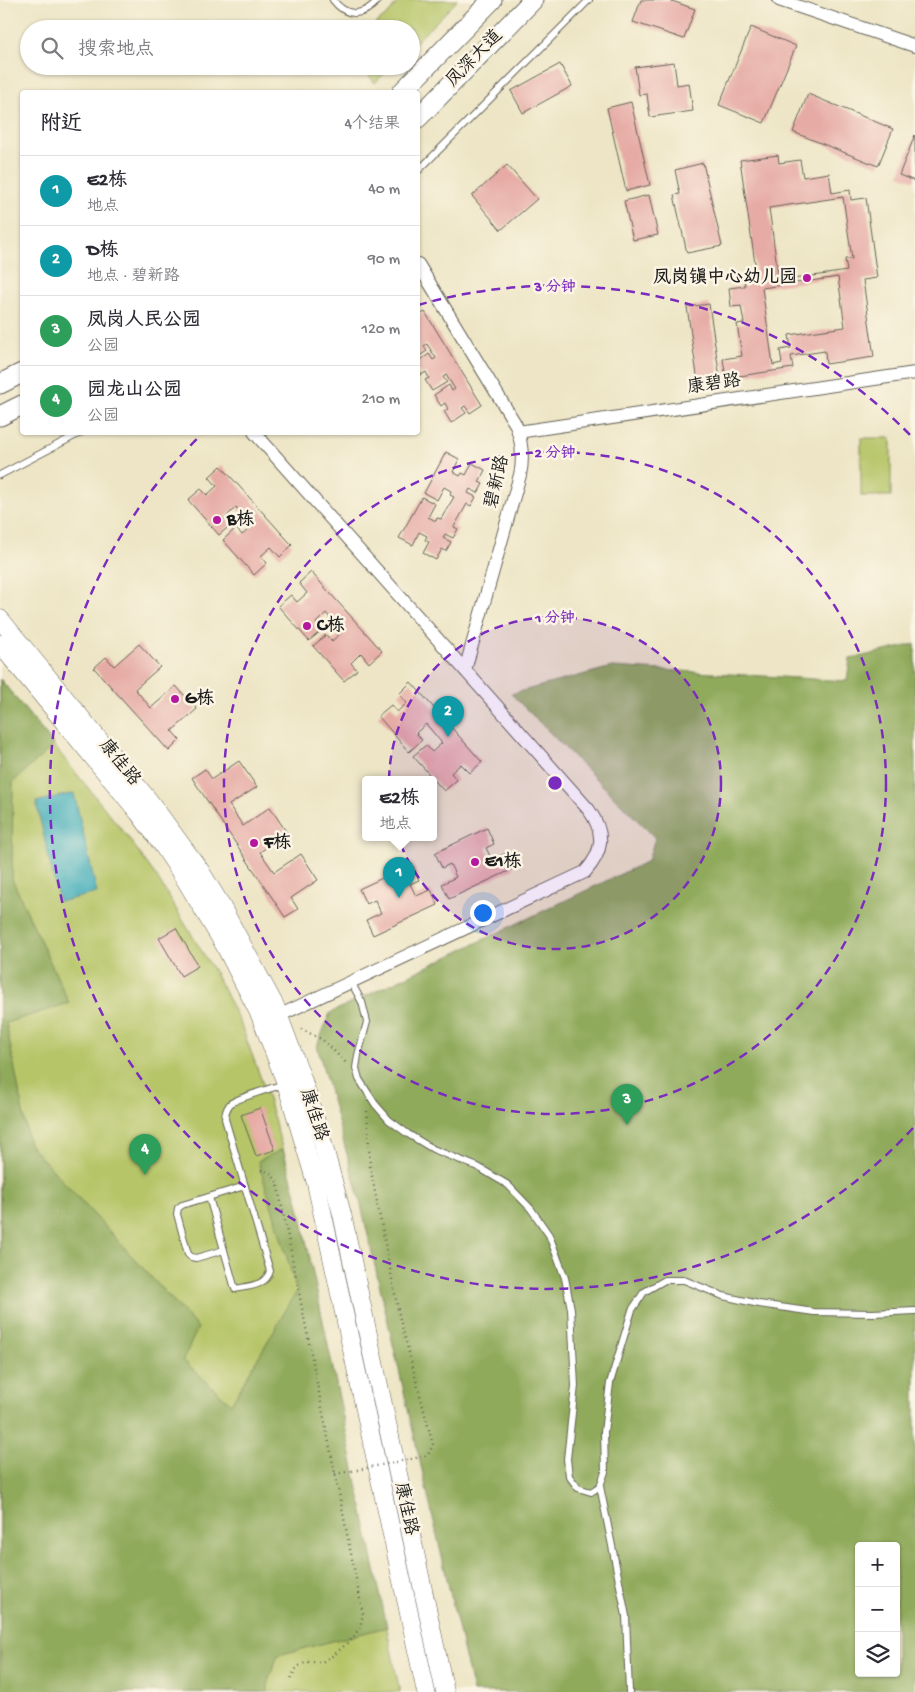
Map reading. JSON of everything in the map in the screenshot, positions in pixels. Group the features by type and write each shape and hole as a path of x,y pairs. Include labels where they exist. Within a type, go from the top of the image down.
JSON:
{"main road":[{"name":"凤深大道","path":"420,74 492,0"},
{"name":"凤深大道","path":"420,116 533,0"},
{"name":"凤深大道","path":"404,90 419,75"},
{"path":"0,384 20,374"},
{"path":"0,416 20,407"}],"street":[{"path":"779,0 915,46"},
{"name":"碧新路","path":"420,267 516,425 523,450 521,469 465,670"},
{"name":"康碧路","path":"518,432 915,373"},
{"path":"257,435 589,810 597,822 600,835 600,849 594,862 585,872 271,1020"},
{"name":"康佳路","path":"0,619 150,802 204,877 234,928 328,1162 342,1214 445,1692"},
{"name":"康佳路","path":"0,644 139,813 164,847 271,1020"},
{"name":"康佳路","path":"294,1081 426,1692"}],"lane":[{"path":"333,0 342,9 353,14 368,10 378,0"},
{"path":"420,169 589,0"},
{"path":"0,475 76,435"},
{"path":"351,982 362,1002 367,1022 356,1068 366,1092 389,1120 408,1134 433,1149 478,1167 508,1185 531,1209 549,1235 564,1278 571,1309 575,1386 568,1459 569,1476 578,1488 590,1492 600,1486"},
{"path":"209,1197 235,1289 265,1282 270,1271 225,1119 226,1110 232,1102 294,1081"},
{"path":"224,1250 196,1258 191,1257 188,1254 177,1214 178,1208 182,1205 245,1186"},
{"path":"629,1692 626,1616 600,1486 605,1472 604,1432 610,1383 632,1310 644,1292 664,1280 684,1280 723,1296 759,1304 814,1312 873,1313 915,1310"}],"path":[{"path":"301,1029 323,1040 347,1064 356,1068"},
{"path":"335,1474 428,1455 433,1445 399,1315 370,1166 366,1092"},
{"path":"261,1170 272,1174 277,1182 363,1614 360,1627 352,1638 334,1655 322,1662 307,1662 298,1667 291,1678"}],"green space":[{"path":"399,0 458,0 420,38 420,20 380,20 389,13"},
{"path":"368,75 383,75 375,83"},
{"path":"861,438 891,438 891,496 861,496"},
{"path":"915,644 915,1692 473,1692 361,1205 317,1046 330,1013 648,861 655,838 511,694 612,667 847,681 850,659"},
{"path":"0,679 127,836 156,876 215,973 241,1025 266,1092 298,1202 400,1692 0,1692"},
{"path":"0,679 54,745 13,782 12,879 69,1003 6,1023 29,1144 198,1328 183,1360 231,1404 297,1291 258,1161 283,1149 298,1202 387,1627 278,1655 268,1681 268,1692 0,1692"}],"water":[{"path":"74,793 97,893 59,902 36,802"}],"building":[{"path":"641,0 669,0 695,9 684,39 633,22"},
{"path":"751,27 796,46 764,123 719,105"},
{"path":"674,62 677,85 689,83 693,111 650,117 647,94 639,95 635,67"},
{"path":"560,64 572,86 523,113 511,91"},
{"path":"808,94 893,129 878,166 793,132"},
{"path":"631,102 650,185 626,191 607,108"},
{"path":"915,135 915,181 899,175"},
{"path":"778,155 779,163 800,160 803,177 829,173 832,193 850,190 851,200 866,198 877,278 863,280 874,357 826,364 825,351 791,356 793,368 726,378 723,359 742,356 737,324 744,323 741,306 731,307 729,288 745,286 744,279 757,277 740,160","holes":["843,197 852,259 845,259 847,271 779,281 769,208","838,277 845,327 789,335 791,348 780,350 782,363 773,365 762,288"]},
{"path":"703,163 722,246 687,253 674,195 680,194 675,170"},
{"path":"507,165 537,199 501,230 472,196"},
{"path":"649,195 658,235 633,240 624,201"},
{"path":"709,304 720,379 698,382 687,307"},
{"path":"425,312 482,405 470,413 465,406 462,408 466,413 451,423 444,411 448,409 445,403 441,406 434,395 449,385 452,391 455,389 446,375 443,377 447,382 432,391 425,380 429,378 426,372 421,375 420,373 420,361 429,354 433,360 436,358 427,344 424,346 427,351 420,356 420,315"},
{"path":"446,452 459,459 453,472 460,476 462,473 466,475 472,463 485,470 479,482 483,484 478,493 470,489 468,493 476,497 471,506 467,504 454,527 458,529 453,538 445,534 443,538 451,542 446,551 442,549 436,560 423,553 429,542 425,540 427,536 419,532 413,545 399,538 422,497 435,504 428,517 436,521 437,518 441,519 454,497 450,495 451,491 444,487 437,500 424,493"},
{"name":"B栋","path":"221,466 292,545 280,557 271,547 261,556 267,563 254,575 223,540 236,528 242,535 253,526 236,507 226,517 232,524 219,535 188,500 201,489 207,495 217,486 209,477"},
{"name":"C栋","path":"311,572 382,651 369,663 361,653 351,663 357,670 344,681 313,646 326,635 332,641 342,632 326,613 316,623 322,630 309,641 278,606 291,595 297,602 307,593 299,583"},
{"name":"G栋","path":"139,644 160,667 135,689 151,708 176,686 197,709 172,731 180,740 169,751 94,668 106,657 114,666"},
{"path":"411,682 482,762 470,773 461,764 451,773 457,780 444,791 437,783 437,776 431,776 413,756 426,745 432,752 442,743 426,724 416,733 422,740 409,752 378,716 391,705 397,712 407,703 399,694"},
{"name":"F栋","path":"239,761 257,787 229,805 243,826 270,807 287,833 260,852 274,872 301,854 318,880 291,898 298,909 285,917 192,778 205,769 212,779"},
{"name":"E1栋","path":"487,828 494,844 486,848 492,860 506,853 513,869 449,899 442,884 456,877 450,864 442,868 435,853"},
{"path":"412,864 419,880 410,884 416,896 431,890 438,905 373,935 366,920 381,913 375,900 366,904 359,889"},
{"path":"176,928 198,966 181,976 159,938"},
{"path":"260,1108 275,1150 256,1156 241,1115"}],"place":[{"name":"凤岗镇中心幼儿园","path":"807,278"},
{"name":"B栋","path":"217,520"},
{"name":"C栋","path":"307,626"},
{"name":"G栋","path":"175,699"},
{"name":"D栋","path":"448,737"},
{"name":"F栋","path":"254,843"},
{"name":"E1栋","path":"475,862"},
{"name":"E2栋","path":"399,898"},
{"name":"凤岗人民公园","path":"627,1125"},
{"name":"园龙山公园","path":"145,1175"}]}
